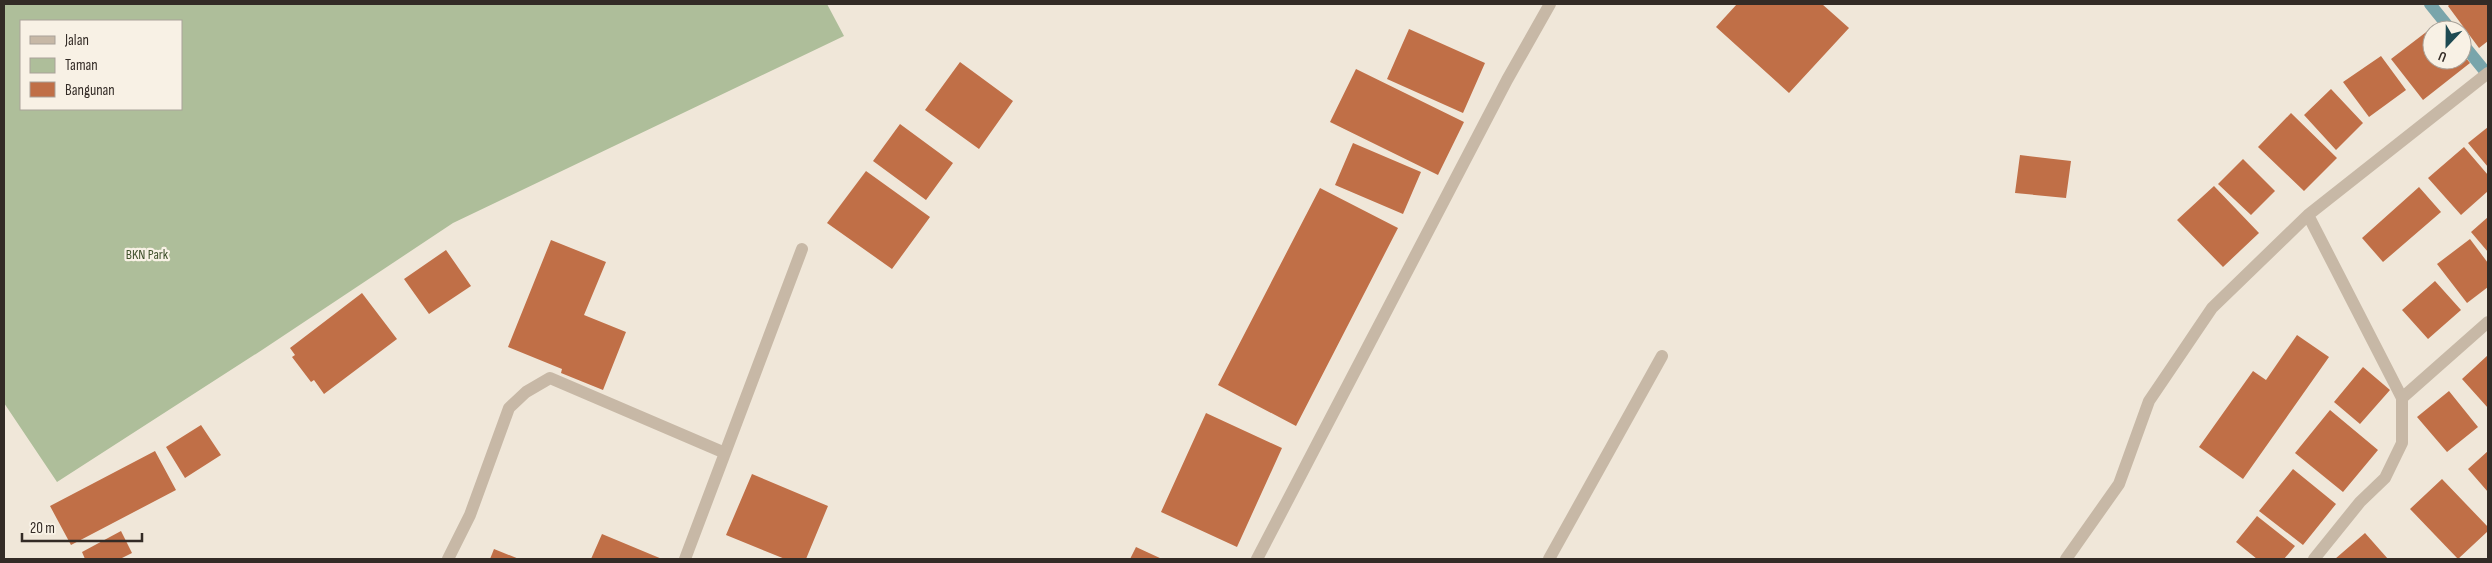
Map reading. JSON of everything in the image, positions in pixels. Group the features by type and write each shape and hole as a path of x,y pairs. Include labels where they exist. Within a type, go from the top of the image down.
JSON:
{"street":[{"path":"1257,559 1507,80 1550,4"},
{"path":"2066,559 2120,484 2149,401 2212,308 2308,215 2488,73"},
{"path":"2308,215 2402,398 2402,443 2385,478 2360,502 2314,559"},
{"path":"685,559 802,249"},
{"path":"2402,398 2488,322"},
{"path":"1549,559 1662,356"},
{"path":"448,559 470,515 509,408 526,392 550,378 725,453"}],"green space":[{"name":"BKN Park","path":"4,4 827,4 844,36 453,223 262,350 57,482 4,403"}],"building":[{"path":"1737,4 1822,4 1849,28 1789,93 1716,27"},
{"path":"2450,4 2488,4 2488,41 2479,48 2472,39 2472,20 2458,20 2448,6"},
{"path":"1409,29 1485,63 1463,113 1387,79"},
{"path":"2422,35 2422,70 2461,70 2423,100 2391,59"},
{"path":"2381,56 2406,90 2369,117 2343,82"},
{"path":"960,62 1013,101 979,149 925,110"},
{"path":"1356,69 1464,122 1438,175 1330,122"},
{"path":"2331,89 2363,123 2336,150 2304,115"},
{"path":"2291,113 2337,158 2304,191 2258,147"},
{"path":"900,124 953,163 926,200 873,161"},
{"path":"2488,127 2488,167 2468,143"},
{"path":"1353,143 1421,172 1403,214 1335,185"},
{"path":"2464,147 2488,175 2488,191 2461,215 2428,178"},
{"path":"2020,155 2071,161 2066,198 2015,193"},
{"path":"2243,159 2275,191 2251,215 2218,184"},
{"path":"866,171 930,217 892,269 827,223"},
{"path":"2214,186 2259,233 2223,267 2177,220"},
{"path":"2419,187 2441,212 2383,262 2362,238"},
{"path":"1320,188 1398,228 1296,426 1218,385"},
{"path":"2488,217 2488,252 2471,232"},
{"path":"2470,239 2488,263 2488,287 2467,303 2437,264"},
{"path":"551,240 606,262 584,315 626,332 603,390 561,373 562,369 508,347"},
{"path":"446,250 471,286 429,314 404,279"},
{"path":"2435,281 2461,310 2428,339 2402,310"},
{"path":"362,293 397,339 324,394 314,380 311,382 292,357 295,355 290,348"},
{"path":"2297,335 2329,357 2243,479 2199,447 2253,371 2266,380"},
{"path":"2488,355 2488,408 2462,379"},
{"path":"2363,367 2390,390 2360,424 2334,402"},
{"path":"2449,391 2478,427 2447,452 2417,417"},
{"path":"2330,410 2378,450 2343,492 2295,453"},
{"path":"1206,413 1282,448 1237,547 1161,512"},
{"path":"201,425 221,455 185,478 166,447"},
{"path":"155,451 176,490 71,545 50,506"},
{"path":"2488,451 2488,492 2468,469"},
{"path":"2293,469 2336,504 2303,545 2259,511"},
{"path":"752,474 828,506 806,559 785,559 726,535"},
{"path":"2442,479 2488,527 2488,531 2458,559 2410,509"},
{"path":"2257,516 2295,546 2284,559 2257,559 2236,542"},
{"path":"121,531 132,553 120,559 85,559 82,552"},
{"path":"2365,533 2388,559 2335,559"},
{"path":"602,534 662,559 591,559"},
{"path":"1136,547 1162,559 1130,559"},
{"path":"494,549 519,559 490,559"}],"waterway":[{"path":"2430,4 2443,20"},
{"path":"2472,55 2488,75"}]}
